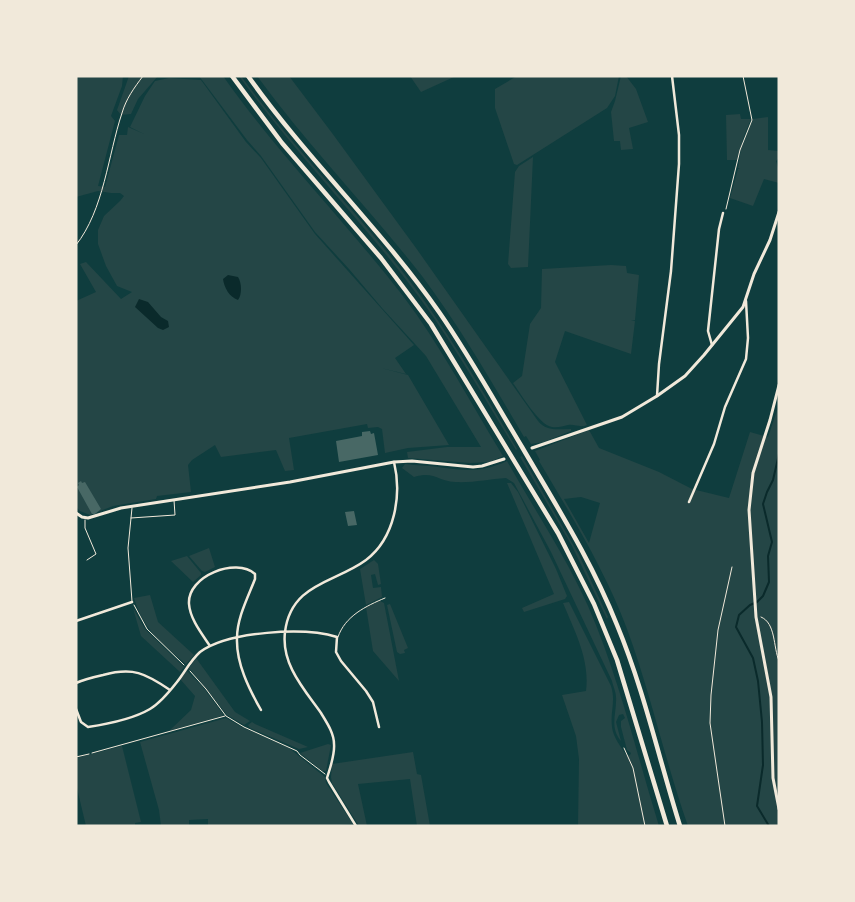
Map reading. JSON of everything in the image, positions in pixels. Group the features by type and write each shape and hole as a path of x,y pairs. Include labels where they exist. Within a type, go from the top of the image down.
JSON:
{"highway":[{"path":"232,76 282,143 381,258 431,324 558,533 594,604 617,660 666,826"},
{"path":"248,76 302,145 411,275 439,312 571,528 608,603 629,657 680,826"}],"street":[{"path":"657,396 674,239 679,164 679,135 672,76"},
{"path":"532,448 622,416 657,396 685,376 742,307 754,274 770,240 779,212"},
{"path":"712,345 708,331 719,229 723,213"},
{"path":"689,502 714,444 725,407 746,359 748,338 746,299"},
{"path":"779,385 757,459 750,492 750,536 757,628 771,697 774,778 779,809"},
{"path":"76,513 85,518 94,517 114,509 290,482 394,462 412,461 473,467 504,459"},
{"path":"356,826 330,784 328,775 334,743 330,726 290,667 285,652 285,632 290,615 306,593 321,582 361,563 373,554 383,542 391,525 396,500 397,482 394,462"},
{"path":"210,646 191,613 189,606 190,595 195,586 206,576 216,571 239,567 251,570 255,574 255,579 236,638 240,664 251,692 261,710"},
{"path":"76,621 132,602"},
{"path":"76,709 81,722 88,728 147,711 170,690 186,667 199,653 210,646 236,638 305,631 337,637 336,652 341,661 366,691 372,702 379,727"},
{"path":"76,683 120,670 128,670 141,673 170,690"}],"lane":[{"path":"131,518 175,515 174,500"},
{"path":"132,506 128,548 132,602"},
{"path":"85,518 85,528 96,554 87,560"},
{"path":"337,637 343,625 353,615 385,598"},
{"path":"76,757 89,754"}],"path":[{"path":"76,245 90,224 96,208 122,112 130,95 143,76"},
{"path":"723,213 740,150 752,120 743,76"},
{"path":"725,826 710,723 718,630 732,567"},
{"path":"132,602 147,629 206,689 226,716 244,727 297,751 306,760 328,775"},
{"path":"761,617 766,619 772,628 775,652 779,661"},
{"path":"89,754 226,716"},
{"path":"624,748 632,768 645,826"}],"shaded area":[{"path":"76,76 123,76 122,86 111,116 115,121 98,186 105,187 119,135 127,135 128,127 144,134 130,127 145,96 155,81 169,78 201,80 246,142 261,158 315,234 414,345 395,358 406,374 381,368 408,375 449,445 408,448 385,453 382,429 378,427 368,428 367,424 289,438 294,470 285,471 276,450 221,457 215,445 192,460 188,465 191,492 157,496 156,499 113,506 90,515 80,511 76,507 76,301 96,292 80,264 86,262 121,299 132,292 117,286 106,266 98,244 98,230 104,216 124,196 120,193 98,191 76,197"},
{"path":"129,76 158,76 138,99 131,114 121,115 117,110"},
{"path":"199,76 223,76 266,133 381,268 430,335 503,456 490,462 470,463 408,458 407,452 447,447 481,447 426,356 315,232 261,156"},
{"path":"239,76 241,76 282,129 370,231 412,284 467,365 516,450 464,364 422,301 386,255 280,129"},
{"path":"257,76 289,76 416,248 541,425 549,428 571,429 571,431 544,442 531,444 526,436 524,437 463,335 422,276 297,127"},
{"path":"410,76 456,76 421,92"},
{"path":"517,76 619,76 615,96 607,108 517,165 514,164 495,108 495,89"},
{"path":"621,76 626,76 636,89 648,122 629,128 633,149 621,150 620,141 614,141 611,112"},
{"path":"740,114 741,119 751,119 737,160 727,160 726,115"},
{"path":"768,117 768,150 779,151 779,158 776,161 779,171 779,183 764,179 753,206 730,198 738,169 740,169 738,168 741,149 753,119"},
{"path":"533,157 528,267 511,268 508,264 515,172 519,166"},
{"path":"611,265 626,266 627,273 639,275 635,320 631,320 635,321 631,354 565,331 555,362 587,425 552,427 536,415 513,383 522,376 530,324 541,308 542,269"},
{"path":"228,275 238,277 241,292 238,300 230,294 224,285 223,279"},
{"path":"139,299 148,302 161,317 168,321 169,327 163,330 158,328 135,307"},
{"path":"779,405 779,826 688,826 627,629 587,543 535,451 589,430 599,448 659,472 692,489 729,498 750,432 768,437","holes":["581,497 600,503 589,543 564,499"]},
{"path":"522,456 579,555 608,617 607,619 572,546 520,457"},
{"path":"507,461 559,550 588,606 618,687 659,826 578,826 579,759 576,736 562,695 586,691 587,680 584,657 563,603 569,602 611,686 613,697 613,731 627,756 631,753 627,750 621,727 621,721 625,718 623,714 619,715 616,722 621,741 617,736 614,725 616,693 612,681 551,552 514,483 506,478 462,482 449,481 427,475 414,477 402,468 405,464 471,470 494,466"},
{"path":"507,483 511,483 518,492 556,569 567,596 565,599 524,612 522,608 554,594"},
{"path":"209,548 215,567 205,572 189,556"},
{"path":"187,556 201,573 193,582 171,561"},
{"path":"374,560 378,564 381,584 378,585 375,574 371,575 373,588 381,587 382,597 366,605 360,569"},
{"path":"150,595 158,622 194,655 186,664 161,643 143,619 134,598"},
{"path":"380,601 384,603 399,681 373,651 366,607"},
{"path":"390,604 408,648 404,650 405,653 400,654 397,652 387,605"},
{"path":"133,608 145,629 184,667 180,672 141,636"},
{"path":"196,658 235,712 250,721 244,725 227,715 189,668"},
{"path":"186,670 203,687 223,714 222,716 169,731 191,710 195,696 180,679"},
{"path":"226,718 289,748 325,777 326,783 353,824 327,826 208,826 208,819 189,820 189,826 161,826 159,810 140,742"},
{"path":"252,722 308,747 299,749 250,728 248,725"},
{"path":"328,744 331,745 326,771 322,771 300,753"},
{"path":"122,746 141,822 135,823 135,826 86,826 76,784 76,758"},
{"path":"413,752 417,774 421,775 430,826 417,826 410,779 358,784 367,826 359,826 332,783 332,764"}],"building":[{"path":"370,431 371,434 374,433 378,455 339,462 336,441 362,436 362,432"},
{"path":"81,481 82,483 85,482 101,509 95,514 92,514 77,487"},
{"path":"354,511 357,525 348,526 345,512"}],"waterway":[{"path":"769,826 757,806 763,765 762,722 758,681 753,658 736,627 739,615 763,596 769,582 768,556 772,542 763,504 773,480 779,454"}]}
